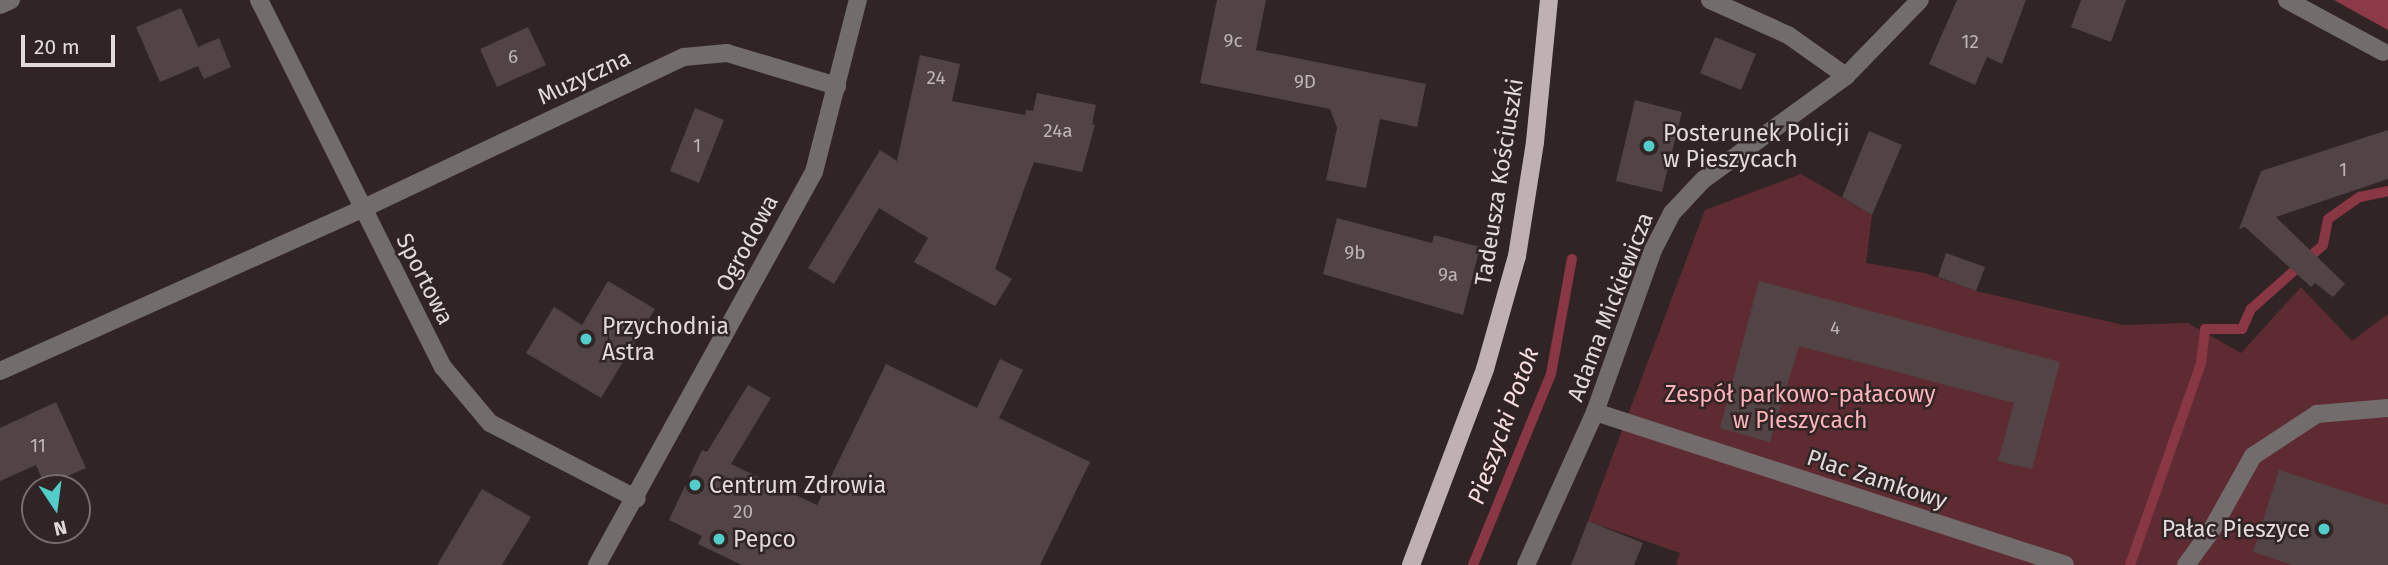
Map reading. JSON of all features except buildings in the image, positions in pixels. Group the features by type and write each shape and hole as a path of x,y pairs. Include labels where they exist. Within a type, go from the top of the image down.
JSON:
{"main road":[{"name":"Tadeusza Kościuszki","path":"1411,565 1485,369 1517,256 1535,142 1549,0"}],"street":[{"path":"0,5 11,0"},
{"name":"Sportowa","path":"258,0 443,368 490,424 636,499"},
{"name":"Ogrodowa","path":"597,565 636,499 814,172 858,0"},
{"path":"1710,0 1788,35 1846,76"},
{"name":"Adama Mickiewicza","path":"1527,565 1595,412 1653,250 1672,213 1703,180 1846,76 1920,0"},
{"path":"2287,0 2383,52"},
{"name":"Muzyczna","path":"0,371 362,209 684,57 727,53 837,86"},
{"path":"2186,565 2211,531 2253,456 2317,414 2388,408"},
{"name":"Plac Zamkowy","path":"1595,412 2065,565"}],"green space":[{"name":"Zespół parkowo-pałacowy w Pieszycach","path":"1801,174 1872,215 1866,263 1925,273 1976,291 2123,325 2188,323 2241,353 2301,287 2352,341 2388,314 2388,565 1676,565 1680,553 1588,521 1705,210"}],"shaded area":[{"path":"2334,0 2388,0 2388,30"}],"waterway":[{"path":"2130,565 2201,363 2205,329 2242,329 2251,309 2323,245 2328,219 2360,197 2388,191"},
{"name":"Pieszycki Potok","path":"1473,565 1551,374 1572,259"}],"place":[{"name":"Posterunek Policji w Pieszycach","path":"1649,146"},
{"name":"Przychodnia Astra","path":"586,339"},
{"name":"Centrum Zdrowia","path":"695,485"},
{"name":"Pałac Pieszyce","path":"2324,529"},
{"name":"Pepco","path":"719,539"}]}
